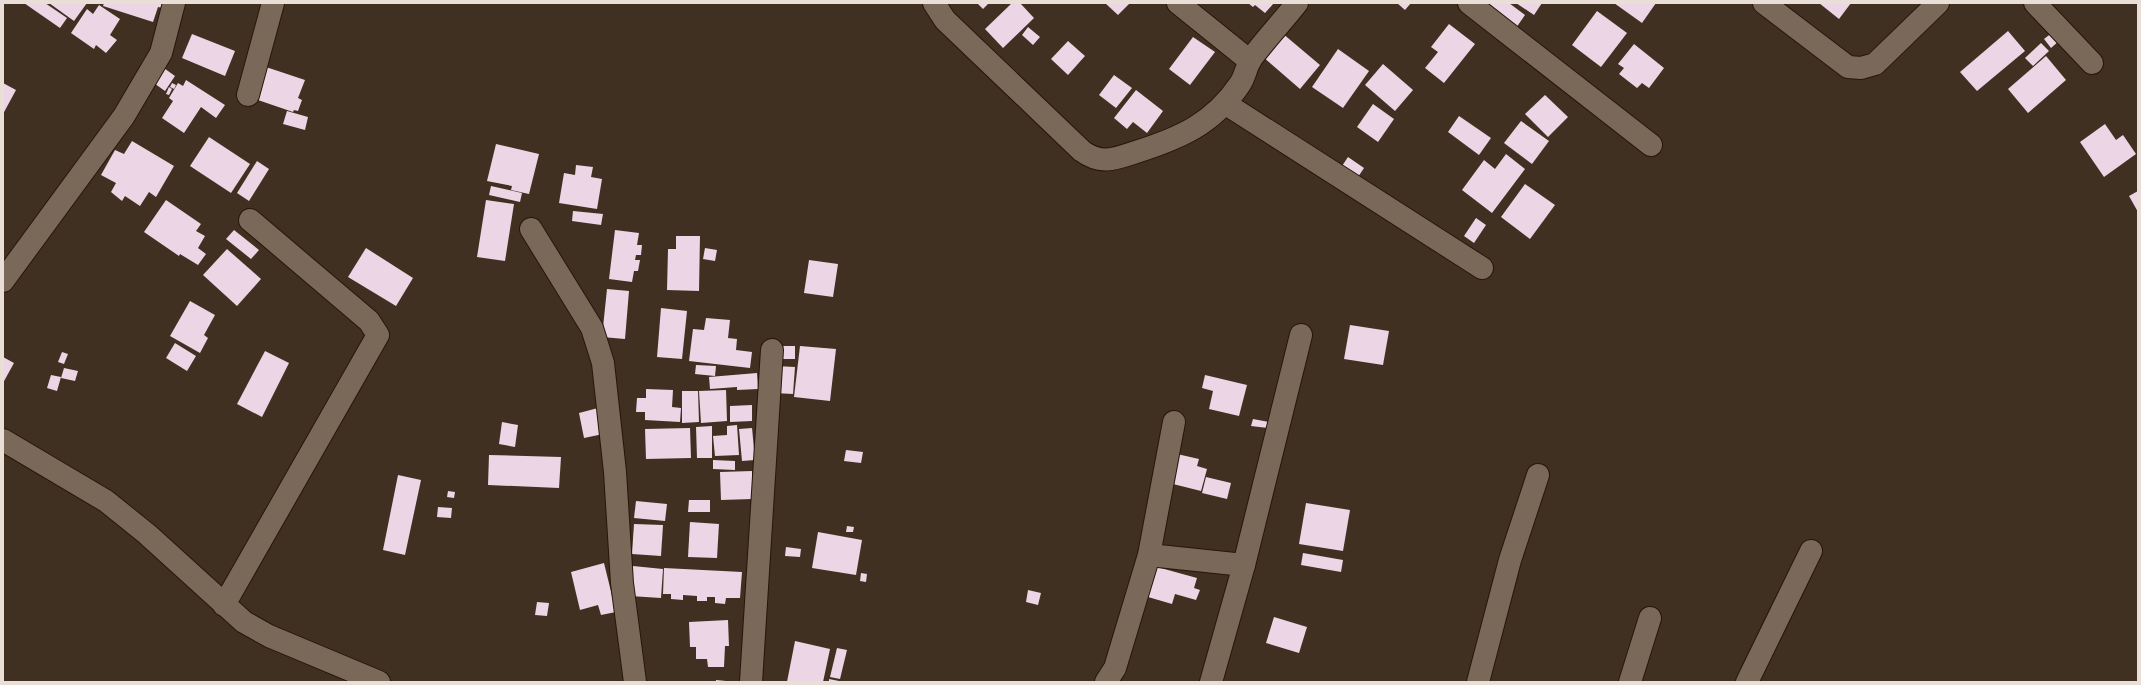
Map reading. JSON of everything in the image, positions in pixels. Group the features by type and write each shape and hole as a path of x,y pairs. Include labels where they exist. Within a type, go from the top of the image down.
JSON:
{"street":[{"path":"3,281 124,116 161,53 174,3"},
{"path":"248,95 273,3"},
{"path":"934,3 946,20 1092,158 1107,160 1117,159 1167,142 1201,125 1226,104 1241,82 1250,61 1297,3"},
{"path":"1178,3 1250,61"},
{"path":"1469,3 1651,145"},
{"path":"1764,3 1848,67 1861,68 1875,64 1938,3"},
{"path":"2035,3 2092,63"},
{"path":"1226,104 1482,268"},
{"path":"224,605 378,335 369,321 250,220"},
{"path":"531,229 592,328 603,363 615,472 622,583 635,682"},
{"path":"1210,682 1244,564 1301,335"},
{"path":"751,682 772,350"},
{"path":"1106,682 1115,668 1149,555 1174,422"},
{"path":"3,440 106,502 147,534 244,622 269,636 379,682"},
{"path":"1478,682 1510,560 1538,475"},
{"path":"1747,682 1811,551"},
{"path":"1149,555 1244,564"},
{"path":"1630,682 1650,618"}],"building":[{"path":"24,3 45,3 67,18 60,28"},
{"path":"49,3 87,3 74,21"},
{"path":"104,3 165,3 163,8 158,7 153,22 103,6"},
{"path":"977,3 989,3 983,9"},
{"path":"1012,3 1020,3 1034,18 1003,48 985,29"},
{"path":"1105,3 1130,3 1118,15"},
{"path":"1248,3 1274,3 1265,13 1255,5 1253,7"},
{"path":"1397,3 1411,3 1405,10"},
{"path":"1484,3 1509,3 1525,15 1516,28"},
{"path":"1516,3 1542,3 1534,15"},
{"path":"1614,3 1656,3 1642,23"},
{"path":"1819,3 1851,3 1839,19"},
{"path":"99,5 120,19 110,35 117,40 106,53 96,45 94,49 71,33 87,9 93,14"},
{"path":"1597,11 1627,33 1601,67 1572,45"},
{"path":"1449,24 1475,44 1444,83 1425,68 1438,52 1431,47"},
{"path":"1028,27 1040,37 1033,45 1022,35"},
{"path":"2008,31 2025,51 1977,91 1960,72"},
{"path":"2053,32 2060,40 2051,48 2044,39"},
{"path":"1282,33 1320,65 1300,89 1262,56"},
{"path":"192,34 235,51 225,76 182,58"},
{"path":"1193,37 1215,52 1190,85 1169,69"},
{"path":"1068,41 1085,56 1068,75 1051,59"},
{"path":"2041,43 2049,51 2033,66 2025,58"},
{"path":"1634,44 1664,68 1649,88 1642,83 1637,88 1619,74 1624,68 1618,64"},
{"path":"1338,49 1369,71 1343,108 1312,87"},
{"path":"2046,56 2066,80 2028,113 2008,89"},
{"path":"1383,64 1413,90 1395,111 1365,85"},
{"path":"161,66 175,76 165,91 151,81"},
{"path":"266,67 305,80 298,98 302,100 298,111 294,110 293,112 255,99"},
{"path":"1114,75 1132,88 1116,108 1099,95"},
{"path":"186,80 225,105 216,118 201,107 184,133 162,118 173,101 169,98 178,83 183,86"},
{"path":"3,83 16,90 3,114"},
{"path":"172,83 176,85 174,89 170,87"},
{"path":"169,87 172,89 169,95 166,94"},
{"path":"1136,90 1163,111 1147,133 1133,122 1127,129 1114,118"},
{"path":"1545,95 1568,117 1548,137 1525,114"},
{"path":"1373,104 1394,119 1378,142 1357,127"},
{"path":"287,111 308,117 305,130 283,124"},
{"path":"1459,116 1491,138 1479,155 1448,132"},
{"path":"1521,121 1549,141 1532,164 1504,143"},
{"path":"2105,124 2116,140 2123,135 2136,154 2104,177 2080,142"},
{"path":"209,137 250,164 231,193 190,166"},
{"path":"132,141 174,166 156,197 149,192 140,206 125,196 122,201 111,192 116,183 101,175 115,150 124,154"},
{"path":"496,144 539,154 529,194 511,190 512,186 487,181"},
{"path":"1506,154 1525,169 1492,213 1462,190 1484,160 1495,169"},
{"path":"1348,157 1364,168 1358,177 1342,166"},
{"path":"257,161 269,169 249,201 237,193"},
{"path":"576,165 593,167 591,177 602,179 597,209 559,203 564,173 575,175"},
{"path":"1525,184 1555,205 1530,239 1501,217"},
{"path":"491,186 522,193 520,202 489,195"},
{"path":"2138,191 2138,212 2129,196"},
{"path":"166,200 201,224 196,231 205,236 198,248 206,254 198,265 180,254 179,256 144,232"},
{"path":"486,200 514,204 505,261 477,257"},
{"path":"573,211 603,214 601,225 572,221"},
{"path":"1476,218 1486,225 1474,243 1464,236"},
{"path":"234,230 259,250 251,259 226,239"},
{"path":"615,230 639,233 637,245 642,245 641,255 636,255 635,260 640,260 638,271 634,271 632,282 609,279"},
{"path":"676,236 700,236 699,291 667,290 668,249 676,249"},
{"path":"366,248 413,278 396,306 348,277"},
{"path":"705,248 717,250 715,261 703,259"},
{"path":"227,249 261,279 237,306 203,275"},
{"path":"809,260 838,264 833,297 804,293"},
{"path":"607,289 629,291 625,339 602,337"},
{"path":"190,301 215,315 204,335 208,338 200,353 170,336"},
{"path":"661,308 687,311 682,359 657,357"},
{"path":"706,318 730,320 728,338 737,339 736,350 752,352 750,368 689,361 693,329 704,330"},
{"path":"1350,325 1389,331 1383,365 1344,359"},
{"path":"175,343 196,356 187,371 166,358"},
{"path":"782,346 795,346 795,359 782,359"},
{"path":"800,346 836,349 830,401 794,397"},
{"path":"265,351 289,363 262,417 237,404"},
{"path":"62,352 68,354 64,364 58,362"},
{"path":"3,357 14,363 3,383"},
{"path":"696,365 716,366 715,376 695,374"},
{"path":"776,366 795,367 793,394 774,393"},
{"path":"64,368 78,371 75,381 61,378"},
{"path":"757,373 758,389 737,390 737,387 710,389 709,377"},
{"path":"51,375 61,377 57,391 47,388"},
{"path":"1205,375 1247,385 1239,416 1209,409 1213,391 1202,388"},
{"path":"646,389 673,390 672,407 681,408 680,422 645,420 645,412 636,412 637,398 646,398"},
{"path":"726,390 727,421 701,423 699,391"},
{"path":"682,391 698,391 699,422 682,423"},
{"path":"752,405 752,421 730,422 730,406"},
{"path":"598,408 603,434 584,438 579,413"},
{"path":"1253,419 1269,422 1268,428 1251,426"},
{"path":"502,422 518,425 515,447 499,444"},
{"path":"737,425 739,455 715,456 713,436 727,435 727,426"},
{"path":"712,426 712,458 697,458 696,427"},
{"path":"690,428 691,458 646,459 645,429"},
{"path":"752,428 755,460 742,461 739,429"},
{"path":"846,450 863,452 861,463 844,461"},
{"path":"1177,454 1199,459 1197,466 1207,469 1201,491 1169,483"},
{"path":"489,455 561,457 559,488 488,485"},
{"path":"713,460 735,461 735,470 713,469"},
{"path":"752,471 752,499 721,500 720,472"},
{"path":"398,475 421,480 405,555 383,550"},
{"path":"1206,477 1231,483 1227,499 1202,493"},
{"path":"448,491 455,492 454,498 447,497"},
{"path":"689,500 710,500 710,512 688,512"},
{"path":"636,501 667,504 665,521 634,518"},
{"path":"1306,503 1350,510 1343,551 1299,544"},
{"path":"438,507 452,508 451,518 437,517"},
{"path":"690,522 719,524 717,558 688,557"},
{"path":"634,524 663,525 661,556 632,554"},
{"path":"847,526 854,527 853,532 846,532"},
{"path":"818,532 862,540 856,575 812,568"},
{"path":"786,547 801,549 800,557 785,556"},
{"path":"1303,553 1343,560 1341,572 1301,565"},
{"path":"604,563 616,612 601,615 598,605 580,610 571,572"},
{"path":"633,566 663,569 661,598 630,596"},
{"path":"1157,567 1197,578 1194,588 1200,590 1196,600 1175,594 1172,604 1148,597"},
{"path":"664,568 742,572 740,598 726,598 725,604 715,603 715,597 707,597 707,601 697,601 697,596 683,595 683,600 671,599 671,594 663,594"},
{"path":"861,573 867,574 866,582 860,581"},
{"path":"1028,590 1041,593 1038,605 1026,602"},
{"path":"537,602 549,603 547,616 535,615"},
{"path":"1274,617 1307,627 1299,653 1266,643"},
{"path":"728,620 729,646 725,646 724,667 708,667 707,659 696,659 696,647 690,647 689,622"},
{"path":"795,641 830,649 823,682 787,682"},
{"path":"837,648 847,650 840,679 830,677"},
{"path":"829,679 839,681 839,682 829,682"},
{"path":"716,680 726,681 726,682 716,682"}]}
